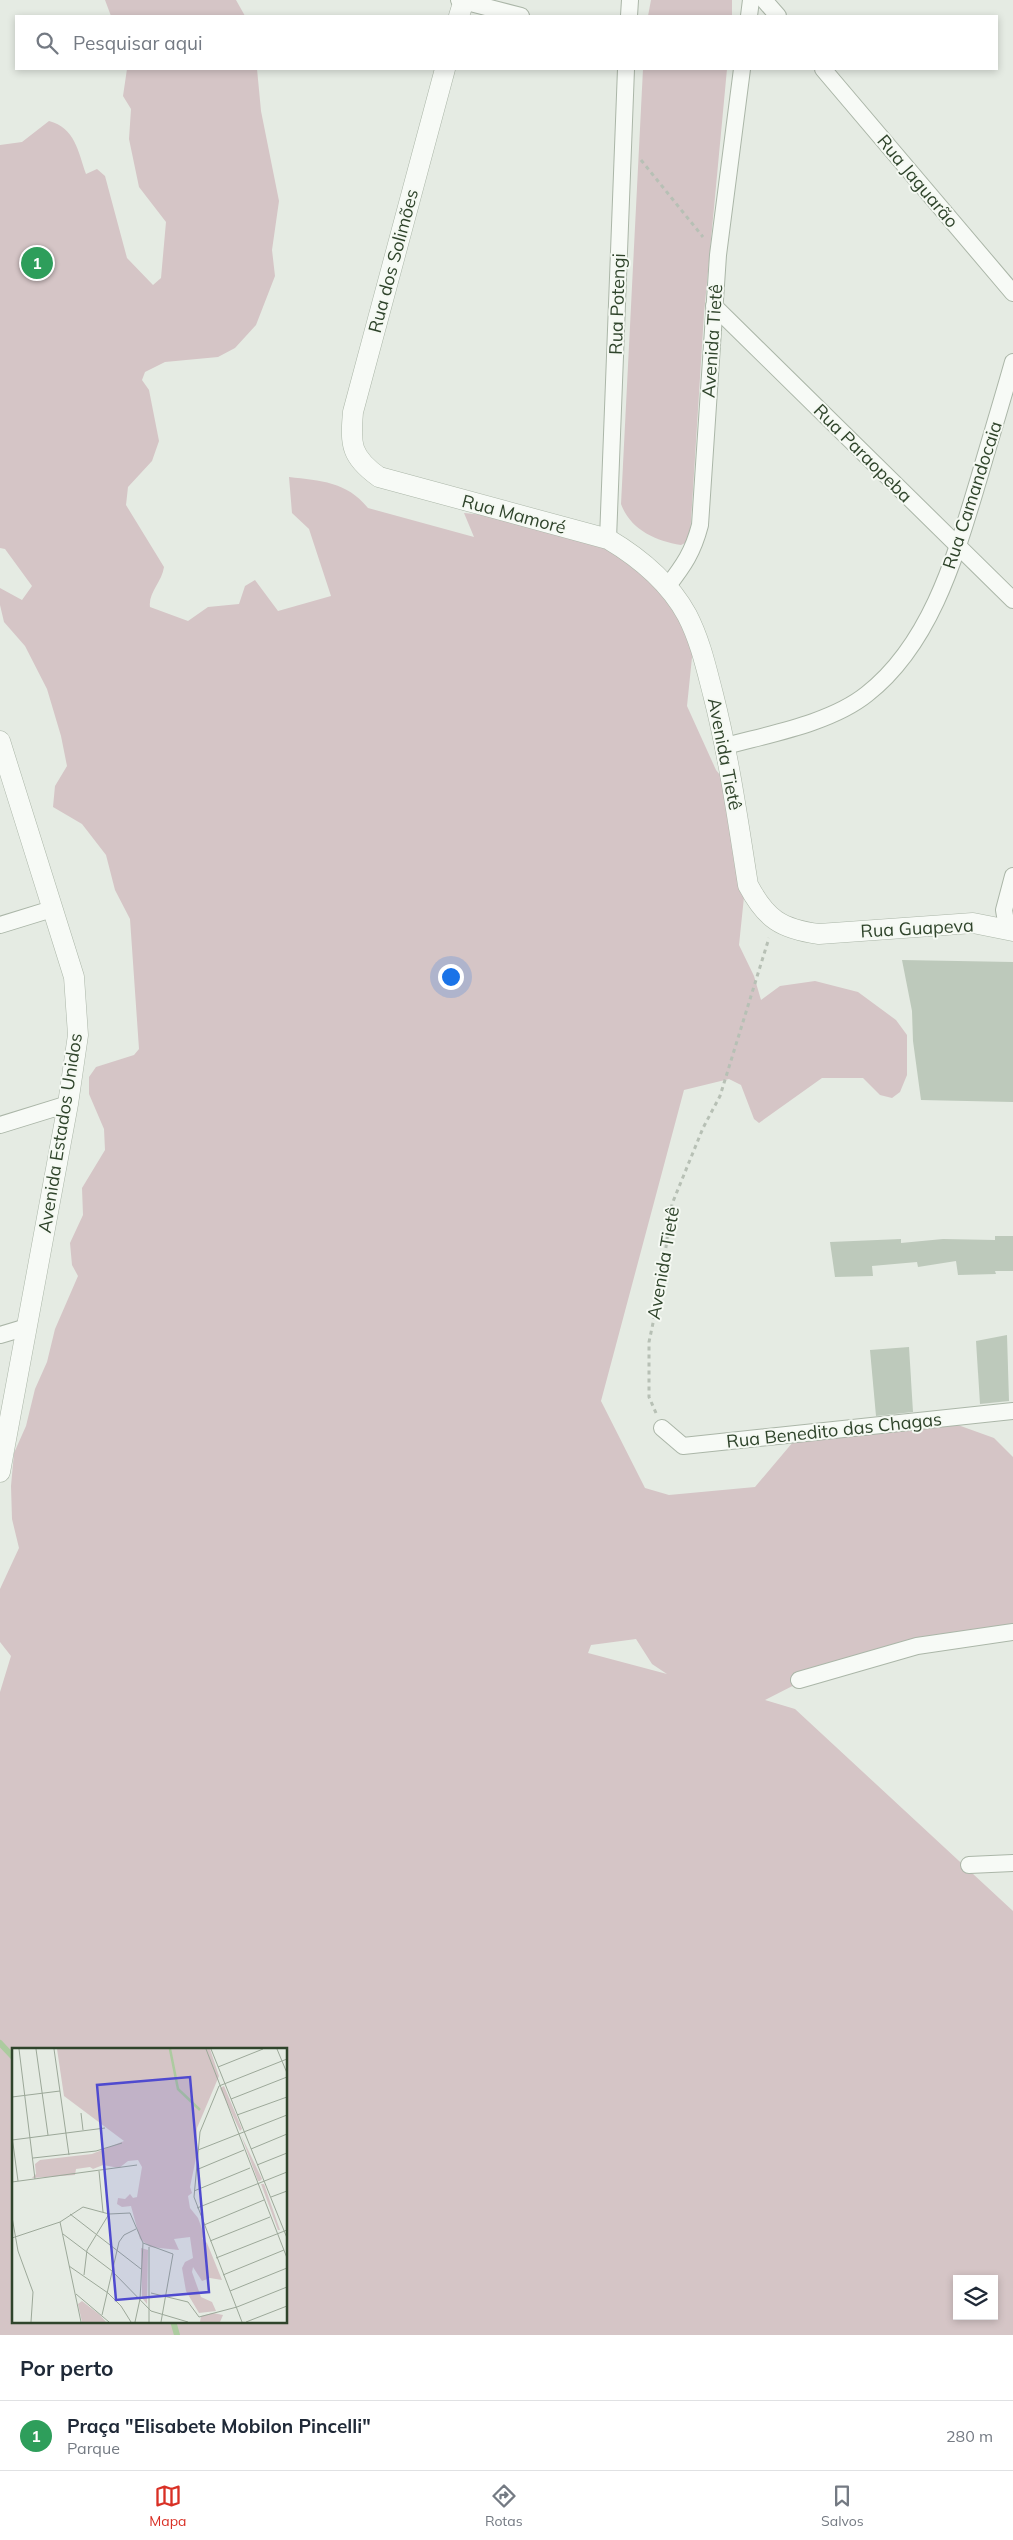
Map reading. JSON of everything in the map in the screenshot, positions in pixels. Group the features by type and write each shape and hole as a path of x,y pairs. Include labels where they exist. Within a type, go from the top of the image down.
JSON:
{"street":[{"path":"629,15 630,0"},
{"path":"749,15 751,0"},
{"path":"764,0 777,15"},
{"path":"461,4 516,15"},
{"name":"Rua dos Solimões","path":"355,455 351,436 353,412 445,70"},
{"name":"Rua Potengi","path":"608,540 626,70"},
{"name":"Avenida Tietê","path":"742,70 718,255 700,525 694,548 685,565 667,587 686,614 701,648 726,746 748,885 758,905 775,920"},
{"name":"Rua Jaguarão","path":"824,70 1013,293"},
{"name":"Rua Paraopeba","path":"714,306 1013,600"},
{"name":"Rua Camandocaia","path":"726,746 803,724 838,711 867,694 897,665 926,622 958,547 1013,362"},
{"name":"Rua Mamoré","path":"355,455 364,467 379,477 608,540 631,553 667,587"},
{"name":"Avenida Estados Unidos","path":"0,741 74,977 78,1035 68,1104 0,1472"},
{"name":"Rua Guapeva","path":"775,920 794,931 819,934 973,923 1010,930 1004,910 1013,876"},
{"path":"0,925 52,909"},
{"path":"0,1125 68,1104"},
{"path":"0,1335 27,1327"},
{"name":"Rua Benedito das Chagas","path":"662,1428 683,1446 1013,1411"},
{"path":"799,1680 917,1646 1013,1632"},
{"path":"969,1865 1013,1863"}],"path":[{"path":"623,138 718,255"},
{"name":"Avenida Tietê","path":"662,1428 649,1397 649,1342 660,1290 672,1204 703,1128 720,1096 775,920"}],"shaded area":[{"path":"105,0 236,0 244,15 111,15"},
{"path":"651,0 732,0 732,15 648,15"},
{"path":"127,70 257,70 261,111 279,201 272,250 275,276 256,325 235,348 218,357 165,362 145,372 142,380 149,390 159,441 152,461 128,487 126,505 164,567 161,578 151,597 150,607 188,621 208,607 239,604 245,586 255,580 278,611 331,596 309,529 292,513 289,477 322,481 342,487 360,499 368,508 474,537 464,513 534,520 597,539 652,580 694,638 687,706 716,770 737,796 747,868 739,945 754,976 761,1000 780,986 815,981 858,992 896,1020 907,1035 907,1075 900,1092 892,1098 880,1095 863,1078 822,1078 759,1123 754,1119 741,1085 729,1079 684,1090 601,1401 645,1488 669,1495 755,1487 793,1442 944,1420 994,1438 1013,1457 1013,1626 812,1676 765,1700 795,1709 1013,1911 1013,2335 0,2335 0,1692 11,1656 0,1642 0,1589 19,1548 12,1519 11,1486 14,1453 26,1426 35,1389 47,1362 55,1329 78,1276 72,1265 70,1243 83,1215 82,1188 105,1150 104,1129 89,1094 89,1077 96,1067 134,1055 139,1049 130,919 115,890 106,855 82,824 53,807 55,786 67,766 61,736 47,689 25,646 4,622 0,605 0,588 22,600 32,586 5,549 0,548 0,145 22,142 49,121 65,129 78,149 86,174 97,169 105,176 127,258 153,285 161,278 166,222 139,187 129,139 131,109 123,96","holes":["636,1639 652,1664 667,1674 588,1653 591,1645"]},
{"path":"643,70 727,70 704,314 690,537 687,542 681,545 653,537 637,527 625,513 621,504"}],"building":[{"path":"902,960 1013,962 1013,1102 921,1100 913,1041 912,1011"},
{"path":"995,1236 1013,1236 1013,1271 995,1271 996,1274 958,1275 956,1261 918,1267 917,1262 872,1266 873,1276 835,1277 830,1242 901,1239 901,1243 943,1239 995,1240"},
{"path":"1007,1335 1009,1401 980,1404 976,1341"},
{"path":"909,1347 913,1412 876,1416 870,1350"}],"waterway":[{"path":"0,2043 12,2056"},
{"path":"173,2322 177,2335"}],"place":[{"name":"Praça \"Elisabete Mobilon Pincelli\"","path":"37,263"}]}
